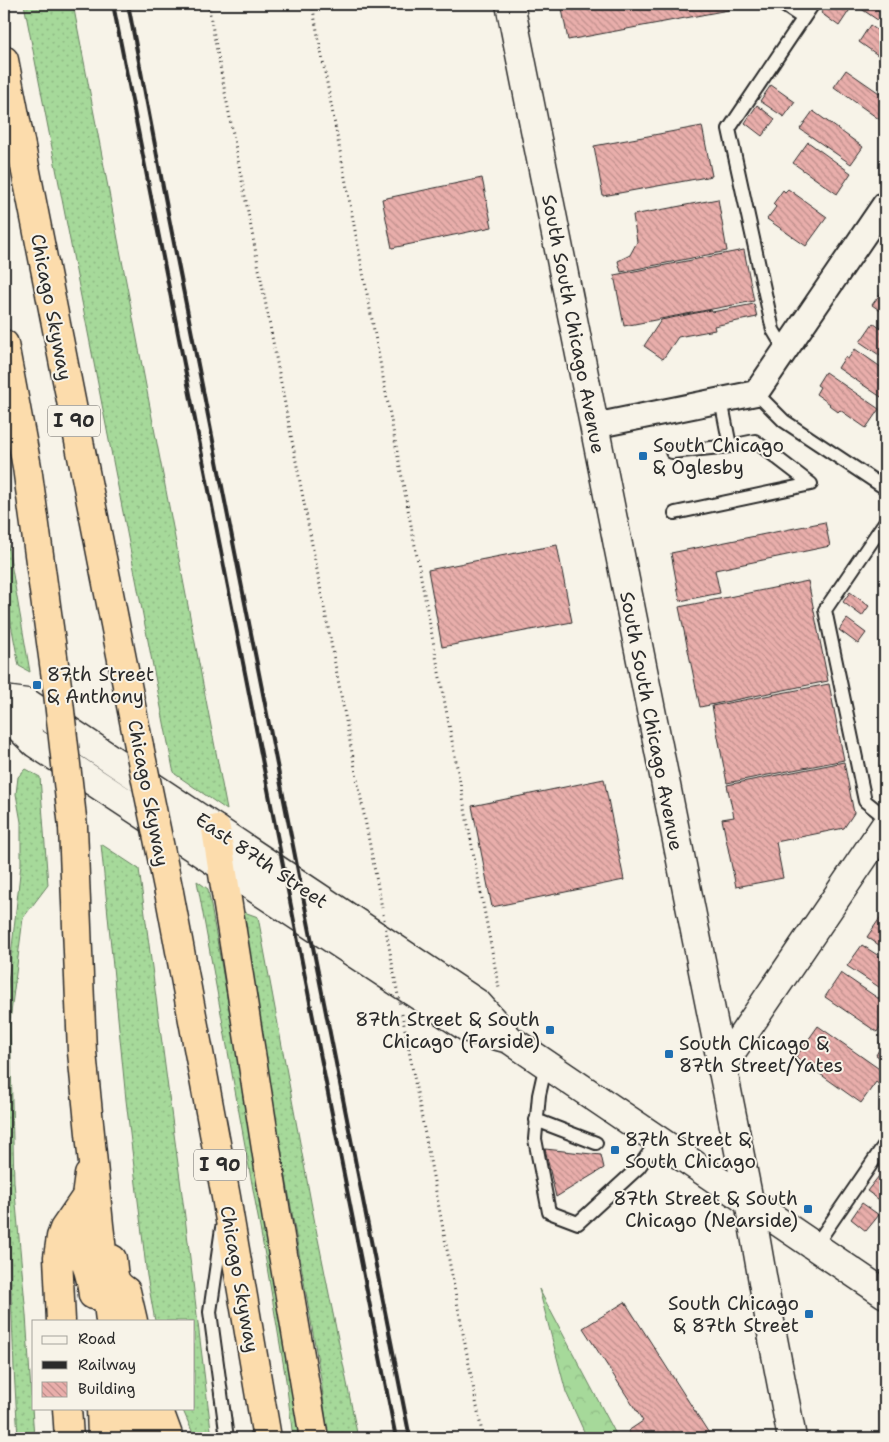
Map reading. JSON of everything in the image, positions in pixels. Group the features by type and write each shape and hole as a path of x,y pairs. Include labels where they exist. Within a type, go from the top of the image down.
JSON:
{"highway":[{"name":"Chicago Skyway","path":"4,60 169,892 226,1197 267,1438"},
{"name":"I 90","path":"4,344 27,467 58,693 73,827 82,1052 92,1149 109,1219 111,1248 126,1311"},
{"path":"216,829 277,1219 314,1438"},
{"name":"I 90","path":"92,1149 84,1213 75,1236 90,1277 96,1320"},
{"name":"I 90","path":"61,1320 58,1257 61,1237 64,1229 84,1213"},
{"name":"I 90","path":"78,1320 76,1288 68,1237 69,1227 84,1213"},
{"name":"I 90","path":"84,1213 104,1320"},
{"name":"I 90","path":"84,1213 110,1320"},
{"path":"67,1410 69,1438"},
{"path":"82,1410 84,1438"},
{"path":"101,1410 102,1438"},
{"path":"111,1410 113,1438"},
{"path":"121,1410 125,1438"},
{"path":"130,1410 134,1438"},
{"path":"140,1410 146,1438"},
{"path":"151,1410 157,1438"},
{"path":"159,1410 169,1438"}],"main road":[{"name":"South South Chicago Avenue","path":"510,4 749,1202 792,1438"},
{"name":"East 87th Street","path":"4,700 27,703 478,1004 509,1039 885,1294"},
{"name":"East 87th Street","path":"4,713 30,740 468,1028 509,1039"},
{"path":"721,1067 885,826"}],"street":[{"path":"594,426 756,393 885,204"}],"lane":[{"path":"782,4 803,18"},
{"path":"785,350 773,330 729,129 813,4"},
{"path":"756,393 784,422 885,488"},
{"path":"721,400 730,446"},
{"path":"672,452 730,446 755,441 811,484 675,513"},
{"path":"885,522 825,610 865,801 885,816"},
{"path":"546,1064 539,1096 535,1138 549,1212 578,1223 639,1166 658,1140"},
{"path":"536,1120 596,1143"},
{"path":"815,1246 885,1144"},
{"path":"226,1197 210,1312 227,1438"}],"path":[{"path":"208,4 483,1438"},
{"path":"312,4 499,990"}],"green space":[{"path":"24,4 73,4 227,810 175,774 173,769"},
{"path":"4,523 30,672 19,666 4,587"},
{"path":"25,769 40,777 48,885 23,918 10,1021 14,1182 26,1315 34,1438 18,1438 4,1109 4,1021 21,864 21,822 16,794 18,777"},
{"path":"101,844 139,869 212,1438 195,1438 183,1410 195,1410 195,1320 155,1320 147,1276 126,1100"},
{"path":"197,881 208,889 293,1370 298,1438 293,1438 286,1380 266,1261"},
{"path":"244,912 258,917 316,1229 358,1438 328,1438 321,1379 244,937 239,920"},
{"path":"539,1289 618,1438 587,1438 566,1392"}],"building":[{"path":"561,4 727,4 728,10 568,40"},
{"path":"827,4 844,4 851,8 839,26 821,13"},
{"path":"860,4 885,4 885,25 860,8 862,5"},
{"path":"870,25 885,36 885,60 859,42"},
{"path":"846,70 885,97 885,119 883,122 834,87"},
{"path":"771,85 795,102 784,117 760,101"},
{"path":"757,105 775,119 762,136 745,123"},
{"path":"813,111 863,147 851,164 800,129"},
{"path":"702,126 712,176 603,196 594,146"},
{"path":"808,142 851,173 837,194 793,163"},
{"path":"482,178 492,227 392,248 382,199"},
{"path":"788,189 827,217 806,246 767,219 776,207 773,204 783,190 785,192"},
{"path":"718,199 727,251 621,272 618,261 630,255 637,242 633,215"},
{"path":"744,250 754,301 624,326 614,275"},
{"path":"885,287 885,314 872,305"},
{"path":"754,304 757,317 714,326 715,330 678,337 663,359 644,346 661,320"},
{"path":"873,323 885,332 885,359 860,342"},
{"path":"855,349 885,370 885,392 881,397 838,368 845,357 848,359"},
{"path":"825,372 879,409 866,428 840,410 838,412 816,394 820,387 817,385"},
{"path":"825,522 830,546 715,570 720,593 680,601 671,553"},
{"path":"557,545 572,622 442,647 428,570"},
{"path":"808,581 828,681 700,707 679,607"},
{"path":"850,592 869,606 862,616 843,602"},
{"path":"847,619 866,633 858,644 839,630"},
{"path":"829,684 844,760 727,783 712,706"},
{"path":"844,762 854,813 844,828 776,842 783,878 736,887 722,819 734,817 727,785"},
{"path":"604,779 624,880 492,907 472,806"},
{"path":"882,915 885,917 885,949 867,937"},
{"path":"862,945 885,960 885,991 847,966"},
{"path":"841,973 885,1003 885,1019 877,1032 825,997"},
{"path":"818,1026 885,1073 885,1089 876,1082 861,1103 796,1057"},
{"path":"884,1036 885,1061 876,1055 882,1045 879,1043"},
{"path":"545,1149 601,1155 604,1168 556,1197"},
{"path":"879,1176 885,1180 885,1204 867,1191"},
{"path":"862,1203 879,1215 866,1231 851,1219"},
{"path":"625,1302 712,1438 632,1438 628,1431 643,1421 583,1328"}],"railway":[{"path":"113,4 396,1438"},
{"path":"128,4 410,1438"}],"place":[{"name":"South Chicago & Oglesby","path":"643,456"},
{"name":"87th Street & Anthony","path":"37,685"},
{"name":"87th Street & South Chicago (Farside)","path":"550,1030"},
{"name":"South Chicago & 87th Street/Yates","path":"669,1054"},
{"name":"87th Street & South Chicago","path":"615,1150"},
{"name":"87th Street & South Chicago (Nearside)","path":"808,1209"},
{"name":"South Chicago & 87th Street","path":"809,1314"}]}
